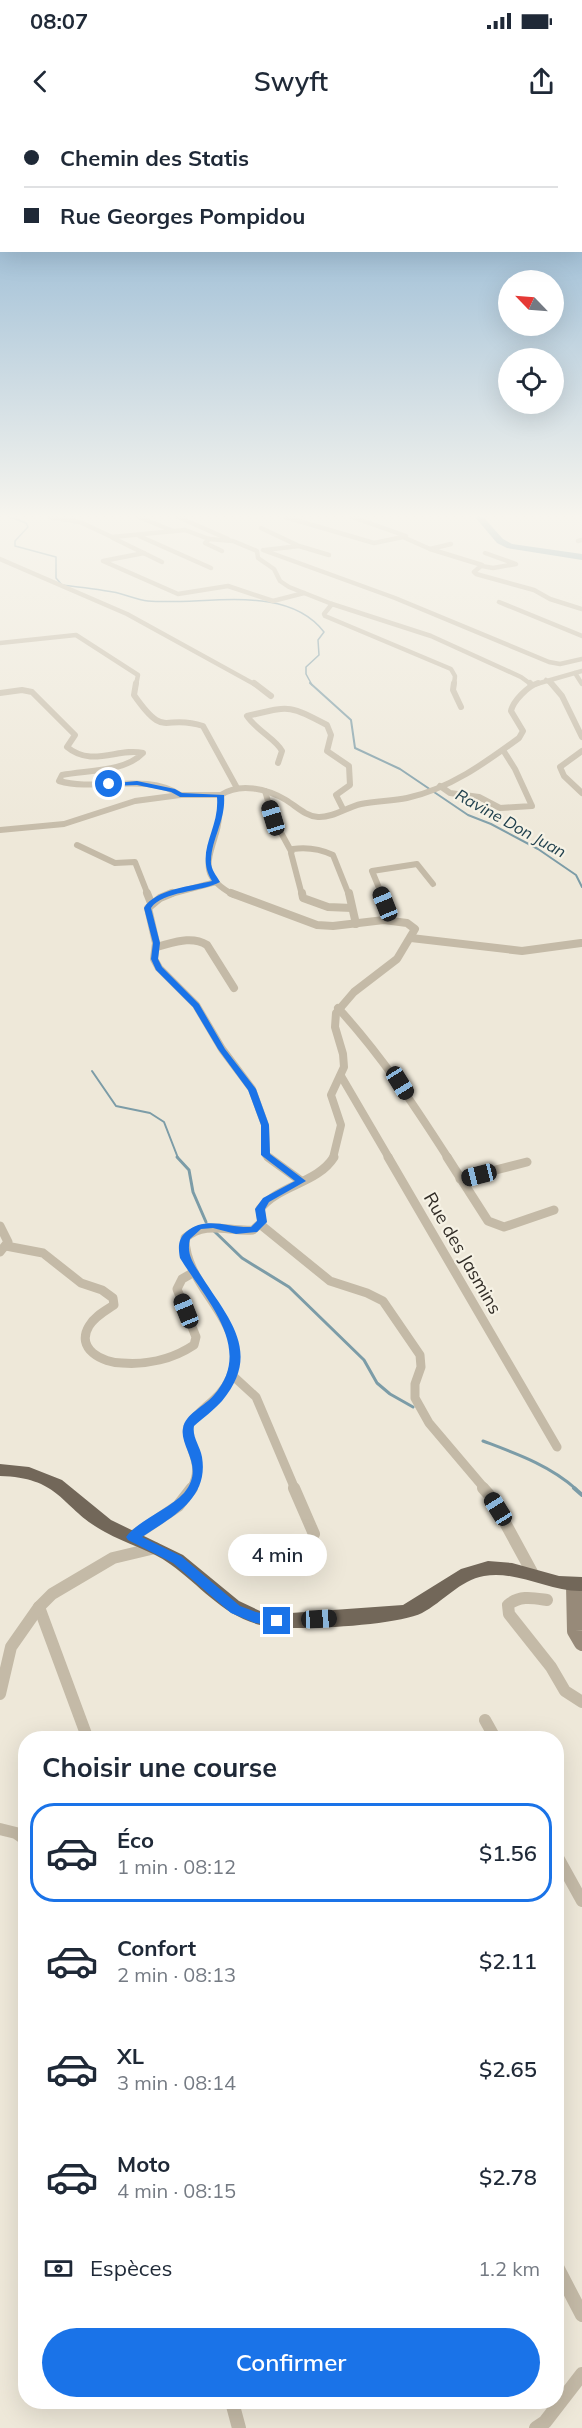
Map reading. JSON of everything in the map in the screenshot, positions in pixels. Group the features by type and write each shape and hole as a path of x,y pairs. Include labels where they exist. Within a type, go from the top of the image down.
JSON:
{"main road":[{"path":"0,1470 34,1474 51,1481 70,1493 94,1517 177,1560 236,1610 255,1617 277,1621 388,1615 408,1611 426,1603 461,1578 476,1570 488,1568 533,1574 578,1584 575,1631 582,1643"}],"street":[{"path":"147,625 247,678 271,696"},
{"path":"345,625 453,672 455,676 453,690 461,707"},
{"path":"396,625 431,636 521,677 532,685"},
{"path":"459,625 549,662 560,664 582,659"},
{"path":"554,625 582,636"},
{"path":"0,643 66,634 78,636 138,675 134,695 153,720 167,725 188,723 202,726 237,788"},
{"path":"0,830 64,824 135,801 180,795 220,795 237,788 265,791 279,796 311,816 322,817 343,809 420,794 467,774 522,734 511,711 512,706 532,685 579,672 582,684"},
{"path":"546,680 553,683 559,691 582,737"},
{"path":"0,693 22,690 36,694 75,735 67,747 72,751 107,756 137,751 143,753 138,759 126,763 62,775 59,781 88,785 137,783 172,790 180,795"},
{"path":"278,763 282,751 280,746 254,727 247,717 285,707 294,708 327,725 331,735 327,751 350,766 350,785 336,795 343,809"},
{"path":"438,787 456,795 479,797 495,807 532,806 515,769 502,750"},
{"path":"581,790 564,776 560,767 582,751"},
{"path":"265,791 273,818 291,851 303,898 318,905 351,908"},
{"path":"220,795 222,811 207,861 216,882 250,902 284,912 316,926 392,920 411,924 416,929 397,960 354,990 338,1008 333,1024 344,1052 345,1066 332,1090 332,1099 341,1121 340,1135 333,1159 318,1173 266,1200 260,1209 261,1225 330,1281 367,1293 383,1301 420,1355 421,1366 415,1384 415,1398 429,1423 491,1497 533,1574"},
{"path":"77,845 111,862 135,862 151,903"},
{"path":"291,851 301,848 333,855 350,896 356,924"},
{"path":"392,920 372,871 417,864 433,884"},
{"path":"216,882 166,895 151,903 147,908 156,947 154,959 159,968 196,1005 222,1049 252,1089 265,1125 266,1155 301,1181"},
{"path":"411,938 522,951 581,943"},
{"path":"156,947 192,939 202,941 207,945 234,988"},
{"path":"338,1008 371,1044 400,1083 488,1221 504,1227 554,1210"},
{"name":"Rue des Jasmins","path":"341,1076 557,1447"},
{"path":"460,1179 527,1162"},
{"path":"132,1537 175,1509 190,1493 198,1476 196,1455 187,1432 189,1424 218,1398 232,1375 236,1347 230,1329 185,1258 183,1247 185,1238 198,1226 213,1225 245,1232 261,1225"},
{"path":"0,1226 7,1238 3,1250 43,1252 81,1283 102,1290 113,1298 114,1305 93,1320 87,1329 85,1338 87,1347 95,1356 120,1364 134,1364 177,1356 194,1345 196,1337 177,1288 182,1279 194,1272"},
{"path":"232,1375 256,1397 314,1534"},
{"path":"0,1694 3,1669 11,1647 39,1607 52,1594 112,1558 155,1548"},
{"path":"547,1600 515,1598 508,1605 509,1614 551,1667 566,1691 582,1702"},
{"path":"39,1607 85,1731"},
{"path":"485,1720 491,1731"},
{"path":"0,1829 18,1834"},
{"path":"564,1868 582,1901"},
{"path":"564,2280 582,2315"},
{"path":"564,2398 582,2374"},
{"path":"234,2409 239,2428"},
{"path":"543,2426 556,2409"}],"waterway":[{"name":"Ravine Don Juan","path":"312,685 306,674 306,667 319,655 318,640 324,632 316,625"},
{"name":"Ravine Don Juan","path":"312,685 351,720 355,748 400,769 468,815 491,824 538,849 576,875 582,887"},
{"path":"92,1071 116,1106 150,1113 164,1122 178,1158"},
{"path":"177,1157 189,1170 193,1192 206,1222"},
{"path":"214,1231 242,1258 289,1287 364,1360 377,1383 390,1394 413,1407"},
{"path":"483,1441 544,1467 576,1489"},
{"path":"574,1488 582,1495"}],"route":[{"path":"109,784 137,783 172,790 179,792 180,795 220,795 222,811 207,861 216,882 166,895 151,903 147,908 156,943 154,959 159,968 196,1005 222,1049 252,1089 265,1125 266,1155 301,1181 266,1200 260,1209 261,1225 254,1230 245,1232 213,1225 198,1226 185,1238 183,1247 185,1258 230,1329 236,1347 235,1364 232,1375 218,1398 189,1424 187,1432 196,1455 198,1476 195,1485 175,1509 132,1537 177,1560 236,1610 248,1616 277,1621"}]}
